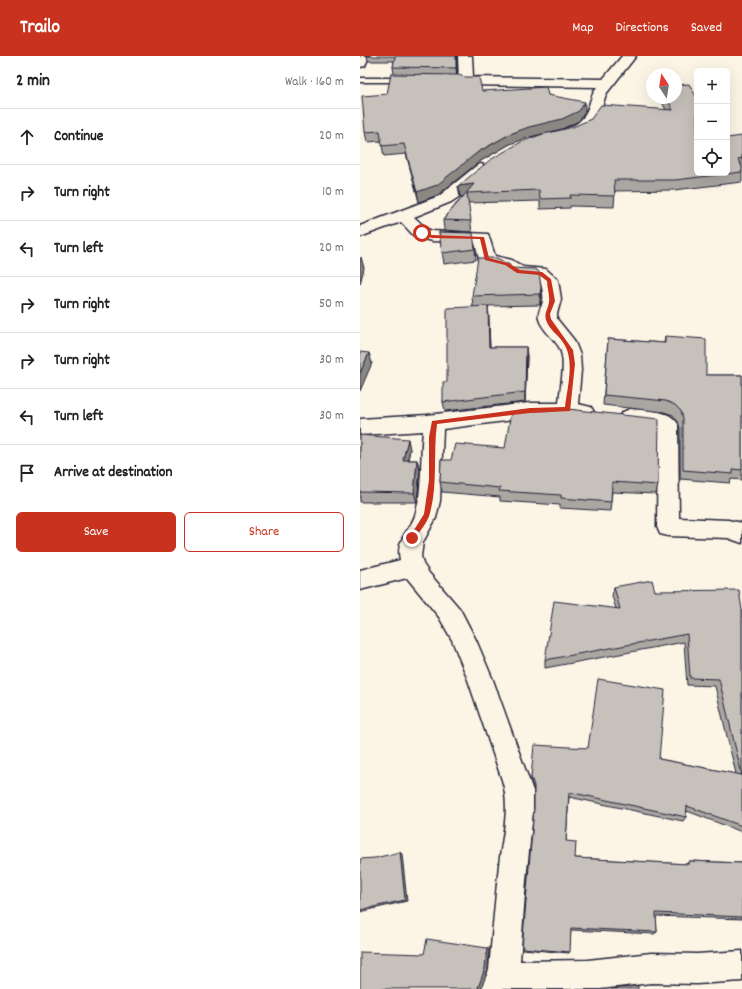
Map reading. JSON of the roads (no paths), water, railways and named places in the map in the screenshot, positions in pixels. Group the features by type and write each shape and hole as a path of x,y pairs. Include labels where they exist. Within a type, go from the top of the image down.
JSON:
{"street":[{"path":"360,63 362,56"},
{"path":"465,56 462,81 608,83"},
{"path":"548,138 567,133 585,125 593,113 599,93 629,56"},
{"path":"361,230 445,199 454,193 477,172 494,161"},
{"path":"403,215 422,233 432,236 482,238 487,259 506,264 519,272 540,274 549,280 552,301 547,314 548,319 570,350 572,364 568,410"},
{"path":"360,427 434,422 530,411 568,410 664,421 668,424 668,527 728,529 738,531 742,534"},
{"path":"434,422 432,437 432,480 427,514 412,538 410,555 412,567 432,592 443,602 464,640 494,718 518,791 519,822 500,983 651,968 697,969 742,966"},
{"path":"360,580 412,567"}],"lane":[{"path":"360,80 413,80"}]}
